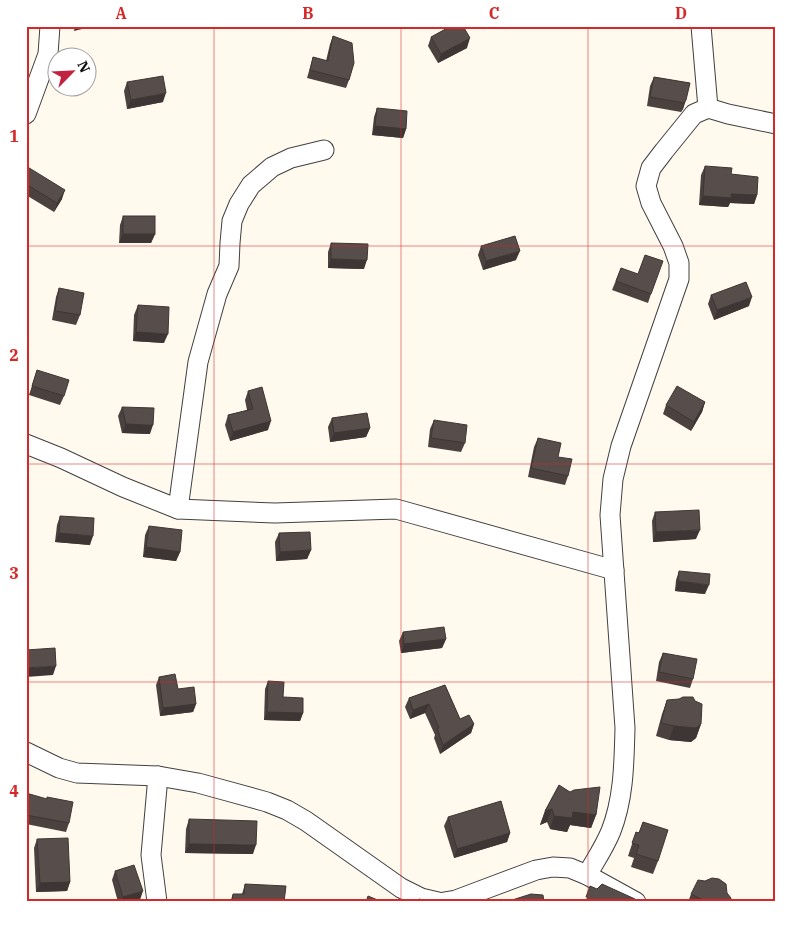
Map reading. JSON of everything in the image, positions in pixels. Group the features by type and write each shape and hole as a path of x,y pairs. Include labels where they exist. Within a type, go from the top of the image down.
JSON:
{"street":[{"path":"26,114 48,54 50,26"},
{"path":"701,26 708,108"},
{"path":"587,875 611,831 621,792 624,762 624,728 610,515 613,479 621,446 679,279 679,263 651,203 646,186 651,168 694,114 708,108 776,124"},
{"path":"178,509 198,362 218,294 229,266 232,221 239,204 251,185 272,167 292,158 324,150"},
{"path":"26,444 178,509 275,513 396,509 614,570"},
{"path":"26,752 59,768 77,773 158,776 198,783 267,802 287,810 306,821 401,888 421,898 438,902"},
{"path":"157,902 150,855 158,776"},
{"path":"444,902 456,900 536,870 553,867 570,868 587,875 636,902"}],"building":[{"path":"451,26 463,26 470,38 441,54 431,37"},
{"path":"333,36 352,43 354,63 349,80 310,70 313,57 328,61"},
{"path":"163,76 166,93 131,100 127,82"},
{"path":"654,77 690,83 684,103 650,97"},
{"path":"377,108 407,111 406,129 375,126"},
{"path":"26,166 65,190 57,203 26,184"},
{"path":"705,166 732,168 731,174 758,177 757,195 731,194 732,198 703,196"},
{"path":"123,216 155,216 155,234 123,234"},
{"path":"515,236 520,251 486,261 481,246"},
{"path":"331,243 368,244 367,260 331,259"},
{"path":"645,255 663,261 651,294 616,281 621,268 638,274"},
{"path":"746,282 752,297 717,310 711,295"},
{"path":"59,288 84,293 80,315 55,311"},
{"path":"138,305 169,307 168,334 136,332"},
{"path":"37,370 69,380 64,396 32,386"},
{"path":"677,386 705,402 694,422 666,405"},
{"path":"262,387 271,421 233,432 228,415 253,409 248,391"},
{"path":"122,407 154,408 153,425 126,424"},
{"path":"367,413 370,428 334,433 332,418"},
{"path":"434,420 467,425 465,443 431,438"},
{"path":"538,438 561,443 558,457 572,459 568,476 531,468"},
{"path":"699,510 700,530 656,532 655,512"},
{"path":"60,516 94,518 93,536 59,533"},
{"path":"149,526 182,530 180,552 146,547"},
{"path":"310,532 311,550 280,552 279,533"},
{"path":"679,571 710,574 709,585 678,581"},
{"path":"444,627 446,639 404,644 403,632"},
{"path":"55,648 56,666 26,668 26,650"},
{"path":"663,653 697,659 693,679 659,672"},
{"path":"175,674 178,689 194,687 196,704 163,708 159,677"},
{"path":"268,681 284,682 283,697 303,698 303,713 267,712"},
{"path":"445,685 460,719 469,715 474,724 443,745 437,728 439,728 429,704 413,710 409,698"},
{"path":"693,697 695,701 702,704 701,724 696,728 661,723 667,700"},
{"path":"559,785 570,792 600,787 596,815 573,812 572,818 554,816 552,809 545,811"},
{"path":"26,793 47,799 47,797 73,802 69,823 26,815"},
{"path":"501,801 510,833 457,849 448,817"},
{"path":"189,819 257,821 256,845 189,844"},
{"path":"643,822 668,830 658,861 636,854 639,845 632,843 636,832 639,833"},
{"path":"68,838 70,882 40,883 37,839"},
{"path":"134,865 143,891 123,897 115,871"},
{"path":"712,878 719,879 726,884 727,893 731,898 730,902 702,902 703,900 691,894 698,880 705,881"},
{"path":"245,884 286,886 284,902 232,902 233,894 244,894"},
{"path":"602,884 635,899 633,902 585,902 590,886 597,889"},
{"path":"531,894 543,895 544,902 509,902 509,901"},
{"path":"368,896 380,901 366,902"},
{"path":"419,899 430,902 418,902"}]}
